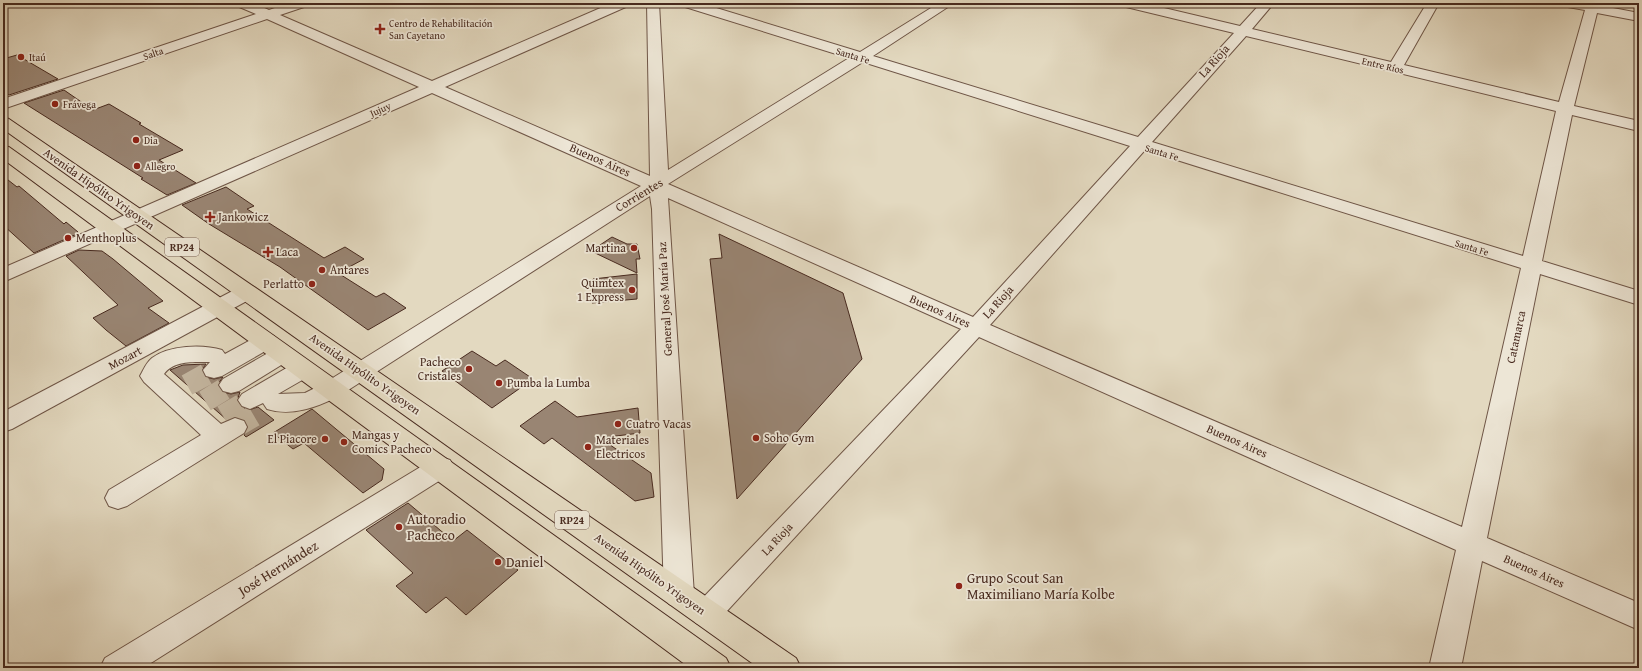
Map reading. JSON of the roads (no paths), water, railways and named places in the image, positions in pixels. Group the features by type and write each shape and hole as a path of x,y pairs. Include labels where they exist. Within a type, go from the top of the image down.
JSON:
{"main road":[{"name":"Avenida Hipólito Yrigoyen","path":"3,122 785,668"},
{"name":"Avenida Hipólito Yrigoyen","path":"3,150 715,668"}],"street":[{"name":"Buenos Aires","path":"242,3 650,185 1639,617"},
{"name":"Salta","path":"3,104 302,3"},
{"name":"Jujuy","path":"3,276 623,3"},
{"name":"General José María Paz","path":"643,3 650,185 661,209 679,595"},
{"name":"General José María Paz","path":"650,185 659,172 653,3"},
{"name":"Santa Fe","path":"686,3 1639,298"},
{"name":"Corrientes","path":"290,359 360,371 650,185 862,57 948,3"},
{"name":"Entre Ríos","path":"1126,3 1639,126"},
{"name":"La Rioja","path":"706,614 976,327 1139,144 1268,3"},
{"path":"1395,68 1434,3"},
{"path":"1567,3 1639,17"},
{"name":"Catamarca","path":"1445,668 1565,108 1592,8"},
{"name":"Mozart","path":"3,422 246,292"},
{"path":"146,346 195,403"},
{"path":"118,498 195,403 191,354 235,384 309,401 290,359"},
{"path":"235,384 290,359"},
{"path":"235,384 290,359"},
{"name":"José Hernández","path":"116,668 441,468"}],"tunnel":[{"path":"187,385 214,370"},
{"path":"205,401 231,385"},
{"path":"223,416 250,400"},
{"path":"235,427 262,411"}],"place":[{"name":"Centro de Rehabilitación San Cayetano","path":"380,29"},
{"name":"Itaú","path":"21,57"},
{"name":"Frávega","path":"55,104"},
{"name":"Dia","path":"136,140"},
{"name":"Allegro","path":"137,166"},
{"name":"Jankowicz","path":"210,217"},
{"name":"Menthoplus","path":"68,238"},
{"name":"Martina","path":"634,248"},
{"name":"Laca","path":"268,252"},
{"name":"Antares","path":"322,270"},
{"name":"Perlatto","path":"312,284"},
{"name":"Quimtex 1 Express","path":"632,290"},
{"name":"Pacheco Cristales","path":"469,369"},
{"name":"Pumba la Lumba","path":"499,383"},
{"name":"Cuatro Vacas","path":"618,424"},
{"name":"Soho Gym","path":"756,438"},
{"name":"El Piacore","path":"325,439"},
{"name":"Mangas y Comics Pacheco","path":"344,442"},
{"name":"Materiales Electricos","path":"588,447"},
{"name":"Autoradio Pacheco","path":"399,527"},
{"name":"Daniel","path":"498,562"},
{"name":"Grupo Scout San Maximiliano María Kolbe","path":"959,586"}]}
